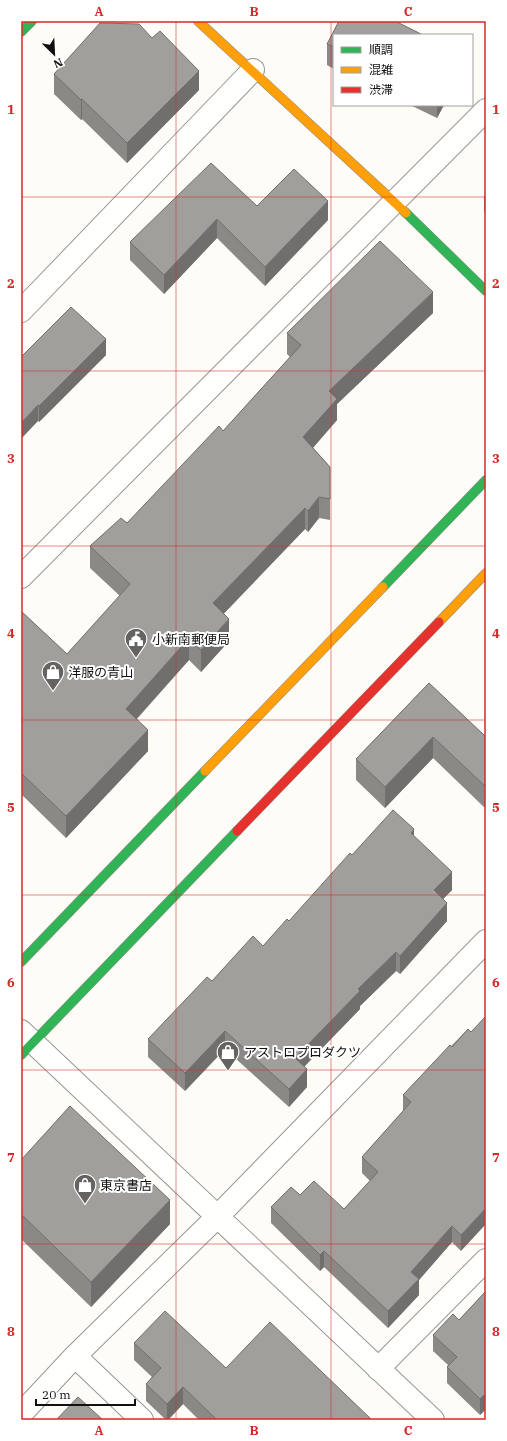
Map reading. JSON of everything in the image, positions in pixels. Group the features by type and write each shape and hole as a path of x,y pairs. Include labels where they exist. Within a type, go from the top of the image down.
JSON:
{"street":[{"path":"21,32 32,21"},
{"path":"198,21 253,70 395,203 486,291"},
{"path":"21,311 253,70"},
{"path":"21,578 486,110"},
{"path":"21,962 486,480"},
{"path":"433,1420 218,1216 25,1043 486,573"},
{"path":"21,1414 75,1356 218,1216 486,941"},
{"path":"378,1369 486,1260"},
{"path":"75,1356 142,1420"}],"building":[{"path":"339,21 395,21 421,34 333,34 333,47 327,44"},
{"path":"100,23 139,24 152,38 160,31 199,71 127,143 54,74"},
{"path":"211,163 257,206 294,169 328,201 265,267 217,219 164,275 130,242"},
{"path":"380,241 433,292 329,391 337,399 303,437 330,467 330,499 319,497 308,511 305,508 213,603 229,619 201,650 189,638 126,709 148,730 66,816 21,773 21,611 67,654 130,584 90,546 121,518 127,523 219,426 223,431 301,345 287,333"},
{"path":"71,307 106,339 21,423 21,357"},
{"path":"429,683 486,737 486,787 433,737 385,787 356,759"},
{"path":"393,810 414,829 411,833 452,872 434,890 447,903 400,956 396,952 358,989 360,991 295,1058 307,1069 289,1089 225,1031 185,1073 148,1039 207,977 212,981 253,936 263,946 287,919 289,921 350,853 352,855"},
{"path":"486,1016 486,1208 461,1235 452,1226 411,1272 419,1279 388,1311 324,1251 320,1255 271,1207 291,1187 300,1195 314,1181 344,1209 378,1172 362,1157 411,1102 403,1095 450,1045 452,1047 468,1029 471,1032"},
{"name":"東京書店","path":"70,1106 170,1200 91,1282 21,1214 21,1160"},
{"path":"486,1291 486,1393 480,1399 447,1367 457,1357 433,1335 453,1314 459,1320"},
{"path":"165,1311 226,1368 270,1322 372,1420 217,1420 183,1387 167,1404 146,1384 161,1368 134,1343"},
{"path":"78,1397 103,1420 56,1420"}],"traffic: fast":[{"path":"21,32 32,21"},
{"path":"406,213 486,291"},
{"path":"383,587 486,480"},
{"path":"21,962 205,771"},
{"path":"21,1055 237,831"}],"traffic: slow":[{"path":"198,21 406,213"},
{"path":"439,622 486,573"},
{"path":"205,771 383,587"}],"traffic: jam":[{"path":"237,831 439,622"}],"place":[{"name":"小新南郵便局","path":"136,658"},
{"name":"洋服の青山","path":"53,692"},
{"name":"アストロプロダクツ","path":"228,1072"},
{"name":"東京書店","path":"85,1204"}]}
